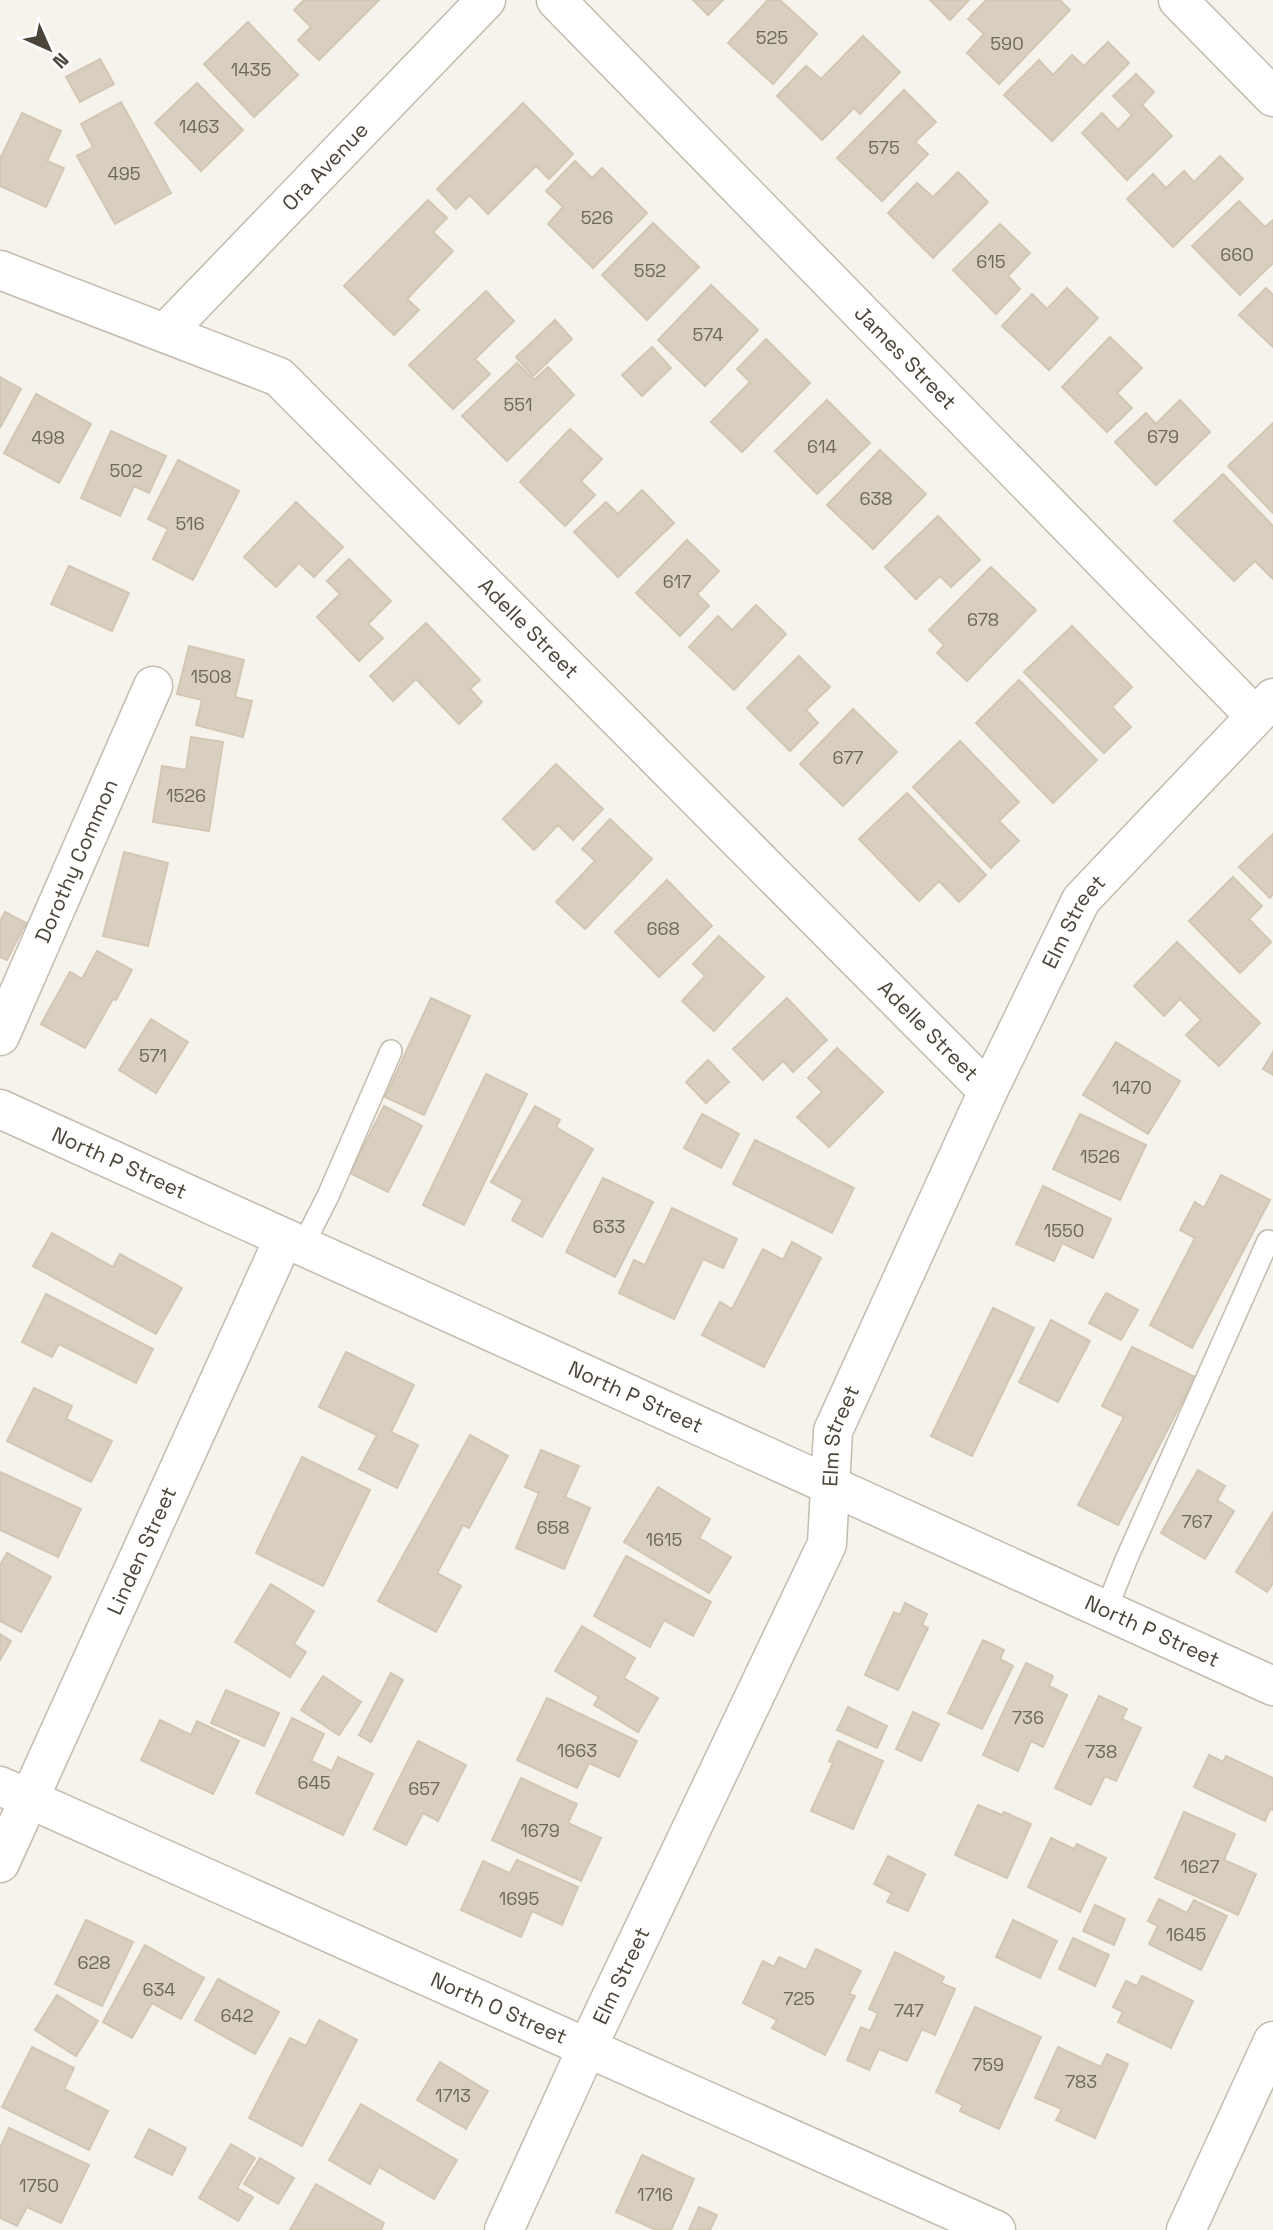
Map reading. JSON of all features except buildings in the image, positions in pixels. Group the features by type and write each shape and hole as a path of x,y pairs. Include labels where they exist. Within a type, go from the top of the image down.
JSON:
{"street":[{"name":"Ora Avenue","path":"165,333 486,0"},
{"name":"James Street","path":"556,0 1264,707"},
{"path":"1178,0 1273,97"},
{"name":"Adelle Street","path":"0,270 279,377 988,1091"},
{"name":"Dorothy Common","path":"0,1036 153,686"},
{"name":"Elm Street","path":"504,2230 587,2048 827,1544 832,1431 988,1091 1081,900 1264,707"},
{"name":"North P Street","path":"0,1109 1273,1686"},
{"name":"Linden Street","path":"0,1863 15,1793 293,1242"},
{"name":"North O Street","path":"15,1793 996,2230"},
{"path":"1186,2230 1273,2041"}],"lane":[{"path":"293,1242 328,1196 391,1051"},
{"path":"1106,1610 1268,1241"}]}
